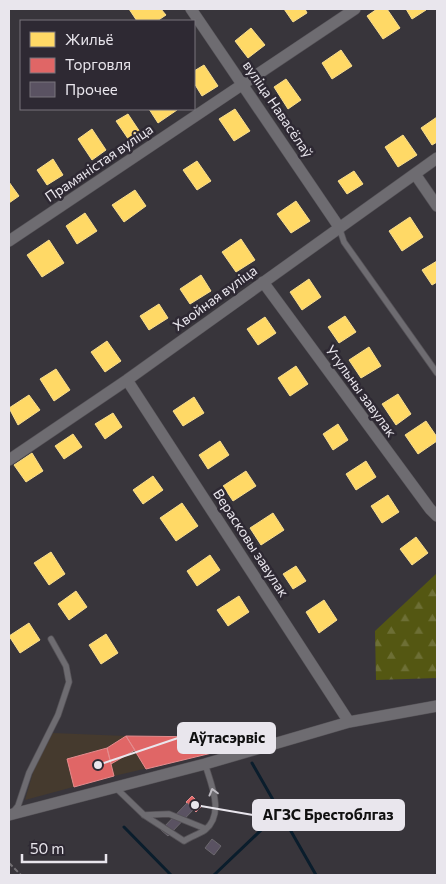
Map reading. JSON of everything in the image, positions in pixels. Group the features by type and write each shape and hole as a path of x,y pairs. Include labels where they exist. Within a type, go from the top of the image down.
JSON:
{"street":[{"name":"вуліца Навасёлаў","path":"191,9 339,226"},
{"name":"Прамяністая вуліца","path":"9,242 355,9"},
{"name":"Хвойная вуліца","path":"9,460 127,380 339,226 437,158"},
{"path":"415,174 437,206"},
{"name":"Утульны завулак","path":"263,282 437,516"},
{"name":"Верасковы завулак","path":"127,380 349,722"},
{"path":"10,815 114,786 204,764 349,722 437,706"}],"lane":[{"path":"339,226 344,242 437,373"},
{"path":"10,815 18,806 30,773 58,715 69,682 66,666 51,638"},
{"path":"114,786 144,815 184,840 206,829 214,817 215,802 204,764"},
{"path":"144,815 169,814 206,829"}],"path":[{"path":"9,864 21,875"}],"shaded area":[{"path":"53,733 211,737 216,752 114,776 25,800 34,769"}],"green space":[{"path":"437,573 437,678 376,680 375,631"}],"building: Жильё":[{"path":"129,9 161,9 166,15 158,20 136,20"},
{"path":"284,9 305,9 307,13 293,22"},
{"path":"377,9 387,9 400,28 383,39 367,16"},
{"path":"406,9 426,9 426,10 412,19"},
{"path":"251,28 265,45 248,58 235,41"},
{"path":"341,50 352,66 332,79 322,63"},
{"path":"204,65 218,86 202,96 195,85 195,70"},
{"path":"286,79 301,100 288,109 274,87"},
{"path":"235,109 250,131 234,141 219,119"},
{"path":"150,110 177,110 158,123"},
{"path":"128,114 142,135 131,143 116,121"},
{"path":"437,117 437,142 432,145 421,128"},
{"path":"92,129 106,150 92,160 78,139"},
{"path":"403,135 417,155 398,167 385,147"},
{"path":"53,159 63,175 47,185 37,170"},
{"path":"197,161 211,181 197,190 183,170"},
{"path":"354,171 363,184 347,194 338,181"},
{"path":"9,182 19,196 9,203"},
{"path":"135,190 146,206 124,222 112,205"},
{"path":"296,201 310,221 291,233 277,214"},
{"path":"85,213 97,231 77,244 66,226"},
{"path":"410,217 423,237 402,251 389,231"},
{"path":"241,239 255,260 236,272 222,252"},
{"path":"49,240 64,263 42,277 27,255"},
{"path":"437,261 437,282 432,285 422,270"},
{"path":"201,275 211,291 190,304 180,289"},
{"path":"309,279 321,297 302,310 290,292"},
{"path":"159,304 168,318 149,330 140,316"},
{"path":"345,316 356,332 339,343 328,327"},
{"path":"265,317 276,333 258,345 247,329"},
{"path":"107,341 121,361 105,372 91,352"},
{"path":"369,347 381,366 361,378 349,360"},
{"path":"296,366 308,384 290,396 278,378"},
{"path":"56,369 70,390 54,401 40,379"},
{"path":"398,394 411,414 396,425 382,404"},
{"path":"29,395 40,410 18,425 9,408"},
{"path":"194,397 204,413 183,426 173,411"},
{"path":"113,413 122,427 105,439 95,424"},
{"path":"426,421 437,437 437,441 418,454 405,435"},
{"path":"338,424 348,440 333,450 323,434"},
{"path":"73,434 82,447 64,459 55,446"},
{"path":"220,441 229,455 208,469 199,455"},
{"path":"32,453 43,471 26,482 14,465"},
{"path":"366,461 376,477 356,490 346,474"},
{"path":"246,471 256,486 233,501 223,486"},
{"path":"153,476 163,490 143,504 133,490"},
{"path":"388,495 399,512 382,523 371,506"},
{"path":"182,503 198,526 176,541 160,518"},
{"path":"273,513 284,530 261,545 250,528"},
{"path":"416,537 428,553 412,565 400,549"},
{"path":"51,552 65,574 49,585 34,563"},
{"path":"210,555 220,570 197,586 187,571"},
{"path":"296,566 306,581 293,589 283,574"},
{"path":"76,591 87,607 69,620 58,604"},
{"path":"239,596 249,612 228,626 217,610"},
{"path":"324,600 337,620 319,633 306,612"},
{"path":"29,623 40,640 20,653 9,636"},
{"path":"106,634 118,653 101,664 89,645"}],"building: Торговля":[{"path":"126,736 211,737 216,752 146,769"},
{"path":"126,736 135,750 111,764 107,748"},
{"path":"107,748 114,776 74,787 67,759"},
{"path":"192,796 202,806 196,812 186,802"}],"building: Прочее":[{"path":"187,803 194,809 168,836 161,830"},
{"path":"212,839 221,846 214,855 205,848"}],"waterway":[{"path":"252,763 316,875"},
{"path":"214,875 280,812"},
{"path":"124,827 171,875"}],"place":[{"name":"Аўтасэрвіс","path":"98,765"},
{"name":"АГЗС Брестоблгаз","path":"195,805"}]}
